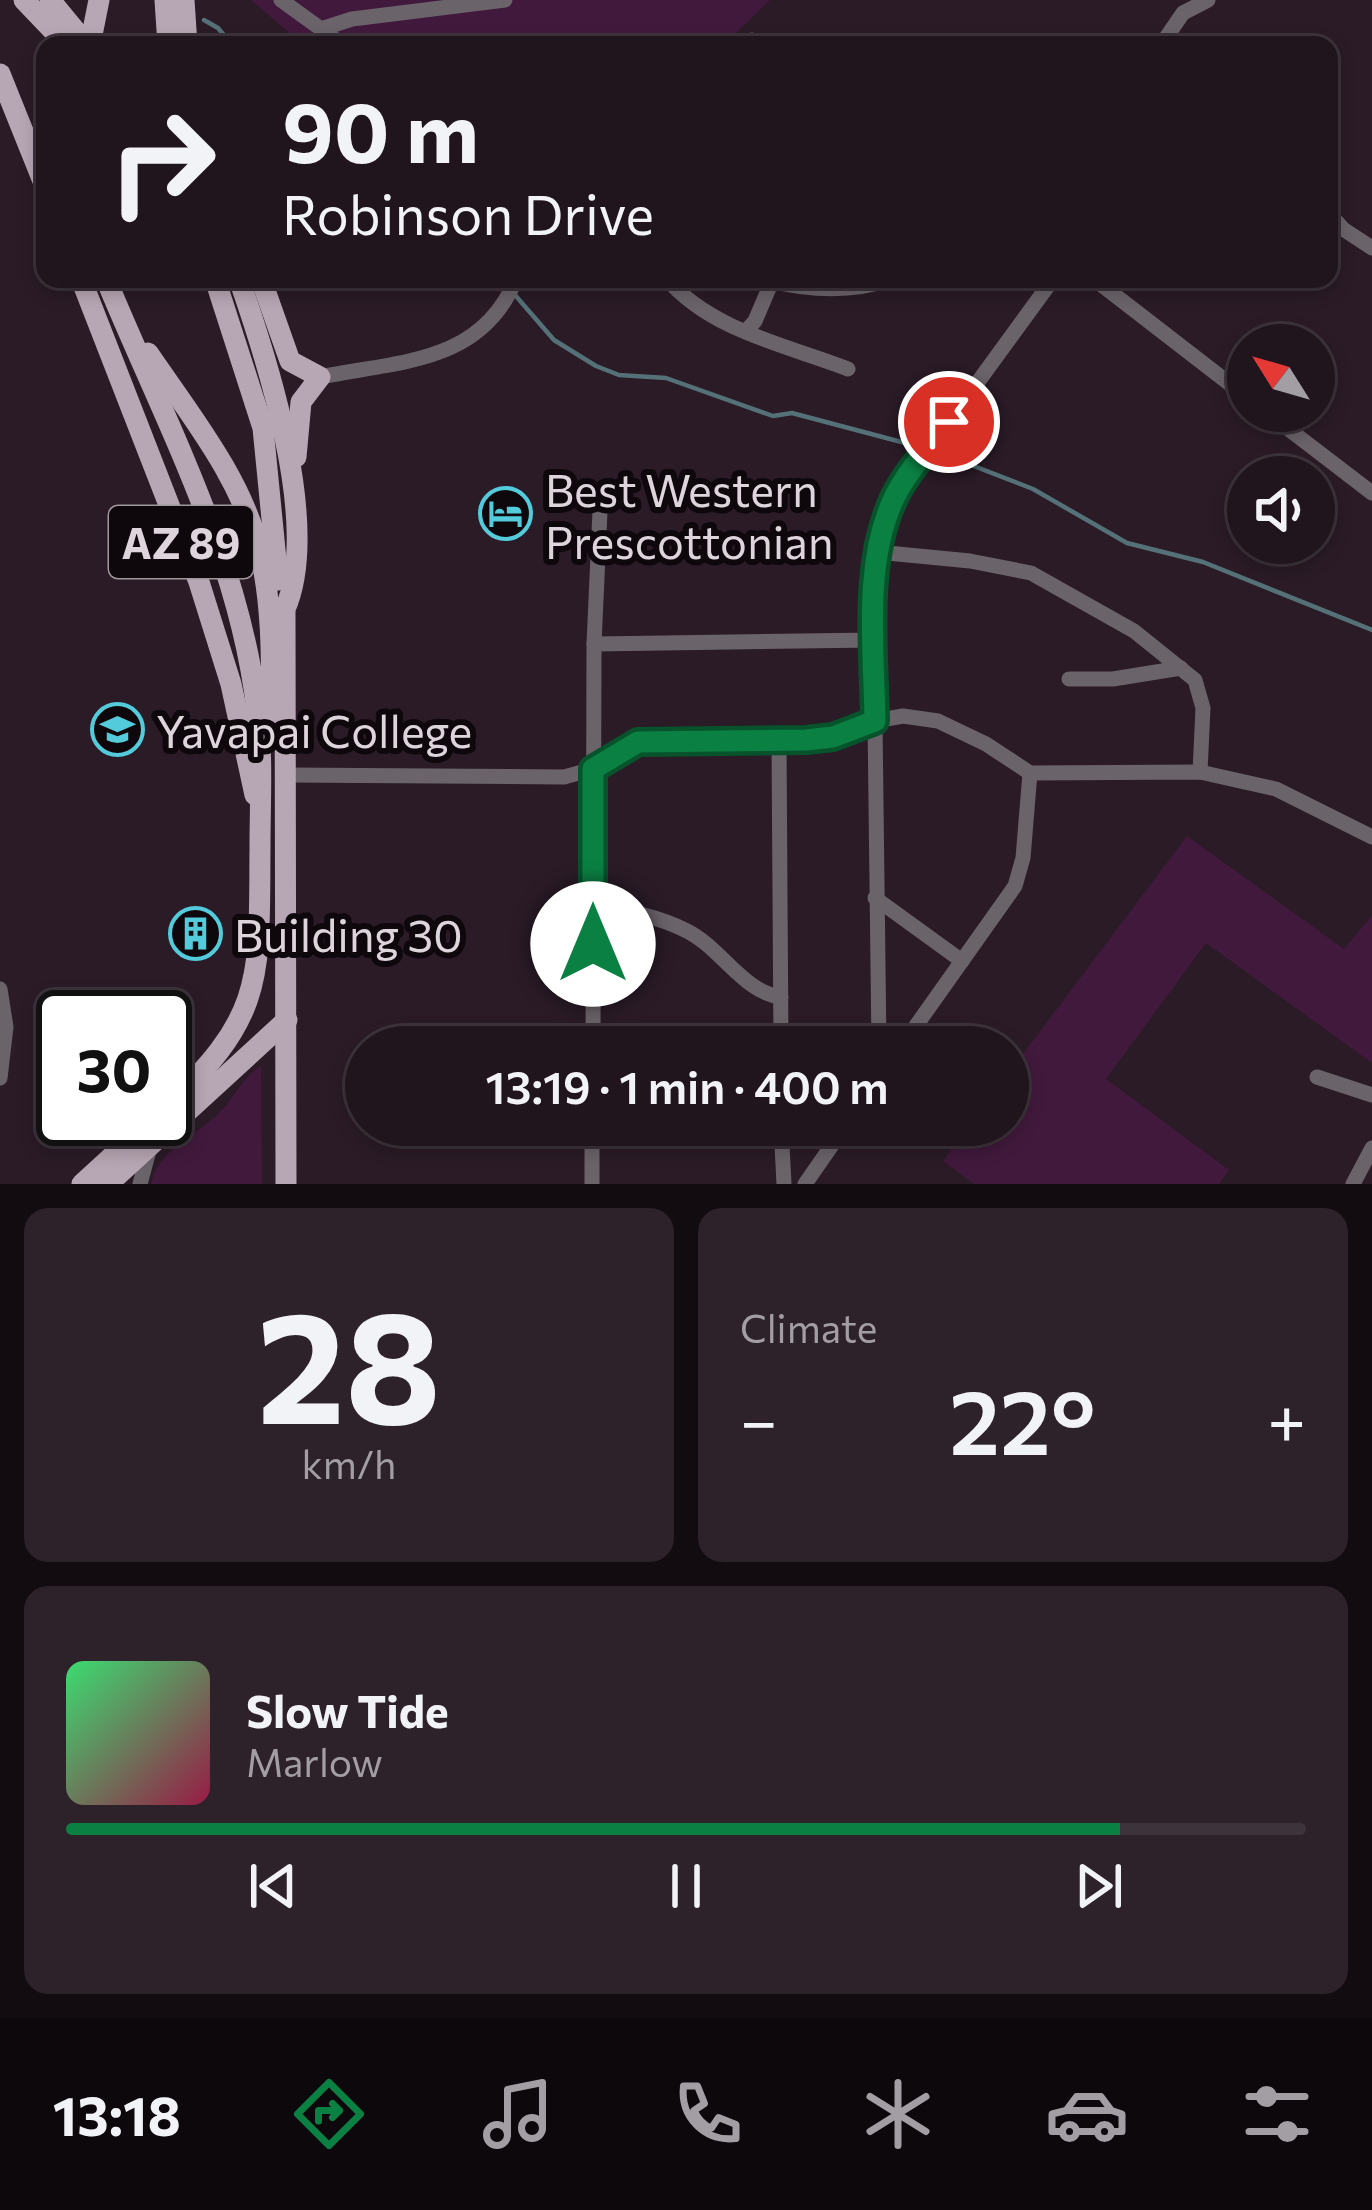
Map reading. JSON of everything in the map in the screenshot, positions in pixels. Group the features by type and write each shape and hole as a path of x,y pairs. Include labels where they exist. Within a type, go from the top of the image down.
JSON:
{"main road":[{"path":"24,0 58,36"},
{"path":"50,0 80,36"},
{"path":"165,0 167,36"},
{"path":"184,0 186,36"},
{"path":"90,36 98,2"},
{"path":"0,74 36,164"},
{"name":"AZ 89","path":"85,288 199,582 231,684 260,811 259,953 252,992 219,1055 192,1082"},
{"path":"111,288 194,480 231,585 257,706 263,774 260,811"},
{"path":"112,288 142,343 218,455 260,554 270,614 273,779 287,828"},
{"path":"217,288 262,428 276,572 285,609"},
{"name":"AZ 89","path":"247,288 280,412 293,494 297,570 285,609 287,1020"},
{"path":"248,288 290,361 320,377 298,410 293,494"},
{"path":"192,1107 287,1020"},
{"path":"286,1184 287,1020"},
{"path":"82,1184 124,1146"},
{"path":"108,1184 150,1146"}],"street":[{"path":"281,0 331,36"},
{"path":"320,28 352,19 505,0"},
{"path":"1171,36 1184,13 1208,0"},
{"path":"1338,224 1372,248"},
{"path":"320,377 453,350 481,332 512,288"},
{"path":"675,288 717,321 848,369"},
{"path":"746,331 768,288"},
{"path":"800,288 851,288"},
{"path":"878,1026 877,552 897,493 1046,288"},
{"path":"1106,288 1227,382"},
{"path":"1292,432 1372,493"},
{"path":"593,1026 594,644 601,489"},
{"path":"877,552 970,561 1031,573 1134,631 1196,680 1203,708 1200,772"},
{"path":"594,644 874,640"},
{"path":"1069,679 1113,679 1180,668"},
{"path":"287,775 564,777 593,769 638,742 779,742 833,737 903,716 938,721 986,743 1030,773 1200,772 1276,789 1372,838"},
{"path":"779,742 781,1026"},
{"path":"916,1026 1015,886 1024,858 1030,773"},
{"path":"875,898 962,961"},
{"path":"593,906 687,930 763,995 781,997"},
{"path":"0,989 6,1027 0,1078"},
{"path":"1317,1077 1372,1095"},
{"path":"140,1184 151,1146"},
{"path":"592,1146 592,1184"},
{"path":"783,1146 784,1184"},
{"path":"805,1184 831,1146"},
{"path":"1353,1184 1372,1148"}],"shaded area":[{"path":"251,0 770,0 732,36 293,36"},
{"path":"1187,836 1344,949 1372,915 1372,1063 1206,943 1106,1079 1229,1170 1219,1184 974,1184 943,1161 954,1146 1029,1146 1029,1046"},
{"path":"261,1066 262,1184 151,1184 162,1160 177,1146 192,1146 192,1134 228,1104"}],"waterway":[{"path":"204,20 225,36"},
{"path":"515,295 554,340 619,375 666,378 773,416 792,413 924,448"},
{"path":"935,451 1033,489 1127,543 1203,562 1372,630"}],"place":[{"name":"Best Western Prescottonian","path":"506,514"},
{"name":"Yavapai College","path":"117,729"},
{"name":"Building 30","path":"195,933"}],"route":[{"path":"593,944 593,769 638,742 806,740 833,737 875,721 877,552 897,493 949,422"}]}
